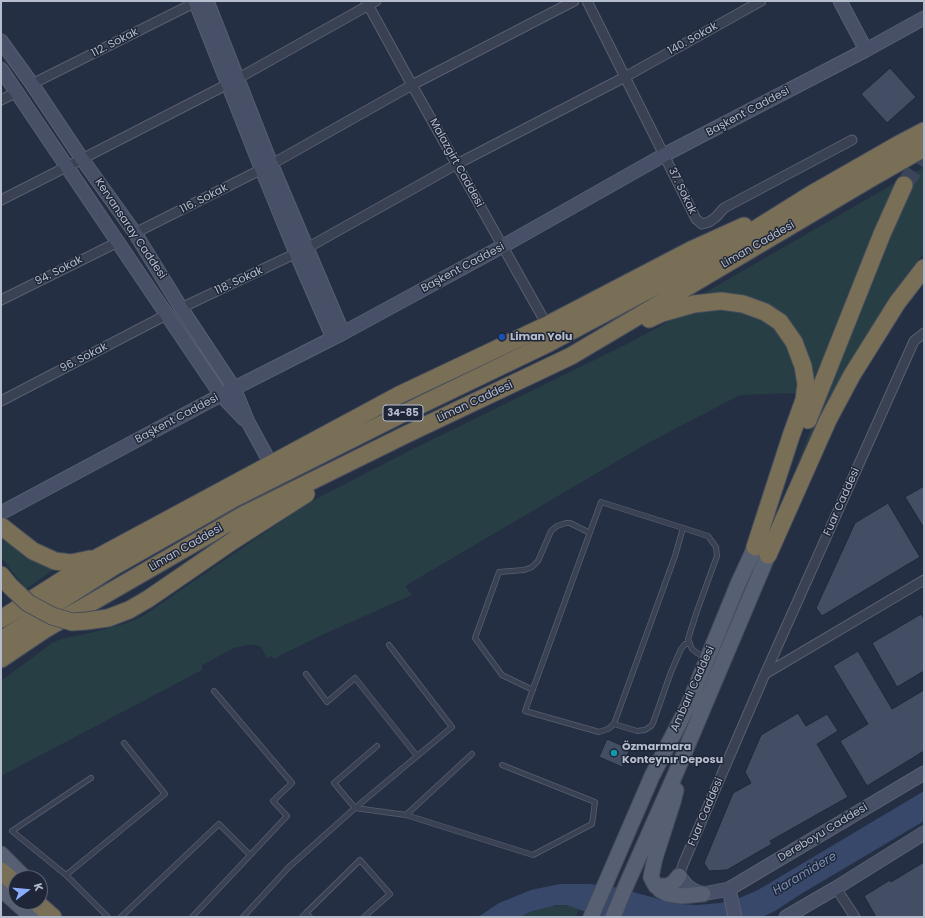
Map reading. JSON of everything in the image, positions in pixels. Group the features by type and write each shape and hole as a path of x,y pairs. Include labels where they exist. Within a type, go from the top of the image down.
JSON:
{"highway":[{"name":"Liman Caddesi","path":"1,640 113,567 231,500 402,414 547,344 714,255 810,195 924,131"},
{"name":"Liman Caddesi","path":"1,659 44,630 243,515 405,434 571,356 924,148"},
{"path":"761,551 791,461 882,234 904,185"},
{"path":"1,620 100,556 399,395 547,325 691,250 810,195"},
{"path":"761,551 852,375 897,304 924,268"},
{"path":"571,356 662,313 694,304 721,301 743,304 765,312 780,322 794,342 803,366 806,384 804,400 791,436 761,551"},
{"path":"4,580 28,603 52,616 72,622 86,622 108,618 129,610 148,599 234,540 320,485 405,434"},
{"path":"1,526 33,552 55,561 71,563 100,556"},
{"path":"1,664 17,648"},
{"path":"45,910 53,917"}],"main road":[{"name":"Ambarlı Caddesi","path":"591,917 652,776 688,706 738,584 761,551"},
{"name":"Ambarlı Caddesi","path":"613,917 682,759 761,551"},
{"path":"682,759 674,802 651,877 656,886 668,894 682,896 703,894"},
{"path":"1,854 17,870"},
{"path":"656,886 668,886 679,876"},
{"path":"6,880 32,917"}],"street":[{"path":"199,1 338,335"},
{"name":"112. Sokak","path":"32,84 199,1"},
{"name":"116. Sokak","path":"135,233 267,167 412,85 574,1"},
{"name":"37. Sokak","path":"587,1 696,219 702,224 709,222 716,217 724,208 852,140"},
{"name":"140. Sokak","path":"457,164 625,77 761,1"},
{"path":"840,1 866,50"},
{"name":"Malazgirt Caddesi","path":"370,2 412,85 547,325"},
{"path":"1,200 233,82 370,2"},
{"name":"Başkent Caddesi","path":"1,513 234,388 338,335 503,246 664,155 866,50 924,18"},
{"name":"Kervansaray Caddesi","path":"1,41 135,233 181,308 234,388 248,422 271,464"},
{"name":"Kervansaray Caddesi","path":"1,69 221,395 248,422"},
{"path":"1,100 17,92"},
{"name":"118. Sokak","path":"181,308 302,251 457,164"},
{"name":"94. Sokak","path":"1,300 118,242"},
{"name":"96. Sokak","path":"1,401 166,315"},
{"name":"Fuar Caddesi","path":"679,876 765,674 914,341 924,333"},
{"path":"765,674 924,580"},
{"name":"Dereboyu Caddesi","path":"729,892 924,773"},
{"path":"786,917 924,834"},
{"path":"679,876 687,886 703,894 729,892 735,917"},
{"path":"836,888 855,917"}],"lane":[{"path":"683,528 675,556 614,724 608,729 599,732 525,711 601,502 683,528 708,536 714,544 717,556 696,611 688,639 694,651 708,658"},
{"path":"533,690 502,675 475,638 499,572 524,570 532,567 538,561 551,531 561,524 570,523 590,533"},
{"path":"614,724 637,731 645,730 651,726 681,649 685,644 690,644"},
{"path":"242,917 289,867 355,808 452,727 388,645"},
{"path":"306,674 327,702 355,678 417,756"},
{"path":"192,917 287,816 273,801 292,783 214,691"},
{"path":"66,875 165,794 124,743"},
{"path":"377,746 334,783 355,808 406,815 533,855 592,824 595,802 502,765"},
{"path":"406,815 472,754"},
{"path":"91,778 12,831 66,875 108,917"},
{"path":"121,917 219,824 250,855"},
{"path":"302,917 360,860 390,894 364,917"},
{"path":"306,913 310,917"}],"green space":[{"path":"924,167 924,253 887,302 823,410 795,469 873,273 914,184 895,183"},
{"path":"895,183 894,189 811,386 774,308 759,300 744,295 720,292 699,296"},
{"path":"737,306 775,327 789,344 799,382 797,393 740,395 648,443 405,586 412,595 324,634 273,659 272,656 267,658 261,647 256,645 234,648 202,665 202,670 1,776 1,681 52,643 61,639 127,623 143,616 308,503 409,451 627,344 682,314"},
{"path":"1,534 53,570 26,589 1,557"},
{"path":"576,905 579,910 576,917 515,917 551,906"}],"water":[{"name":"Haramidere","path":"924,791 924,821 775,911 762,917 599,917 567,905 556,905 530,912 520,917 478,917 499,903 531,890 560,884 610,886 678,904 697,905 720,903 737,899 758,890"}],"building":[{"path":"890,68 916,97 887,123 861,94"},
{"path":"924,486 924,528 905,497"},
{"path":"888,503 920,557 822,616 816,608 855,523"},
{"path":"921,614 924,619 924,671 897,687 872,643"},
{"path":"858,651 892,709 924,690 924,751 867,786 840,741 868,724 833,666"},
{"path":"798,713 806,726 827,714 838,731 817,744 848,797 770,841 772,844 727,870 709,871 704,863 733,793 751,783 745,772 761,735"},
{"name":"Özmarmara Konteynır Deposu","path":"607,739 630,749 622,767 599,757"},
{"path":"924,862 924,917 876,917 864,896"}],"tunnel":[{"path":"904,185 924,156"}],"place":[{"name":"Liman Yolu","path":"502,337"},
{"name":"Özmarmara Konteynır Deposu","path":"614,753"}]}
